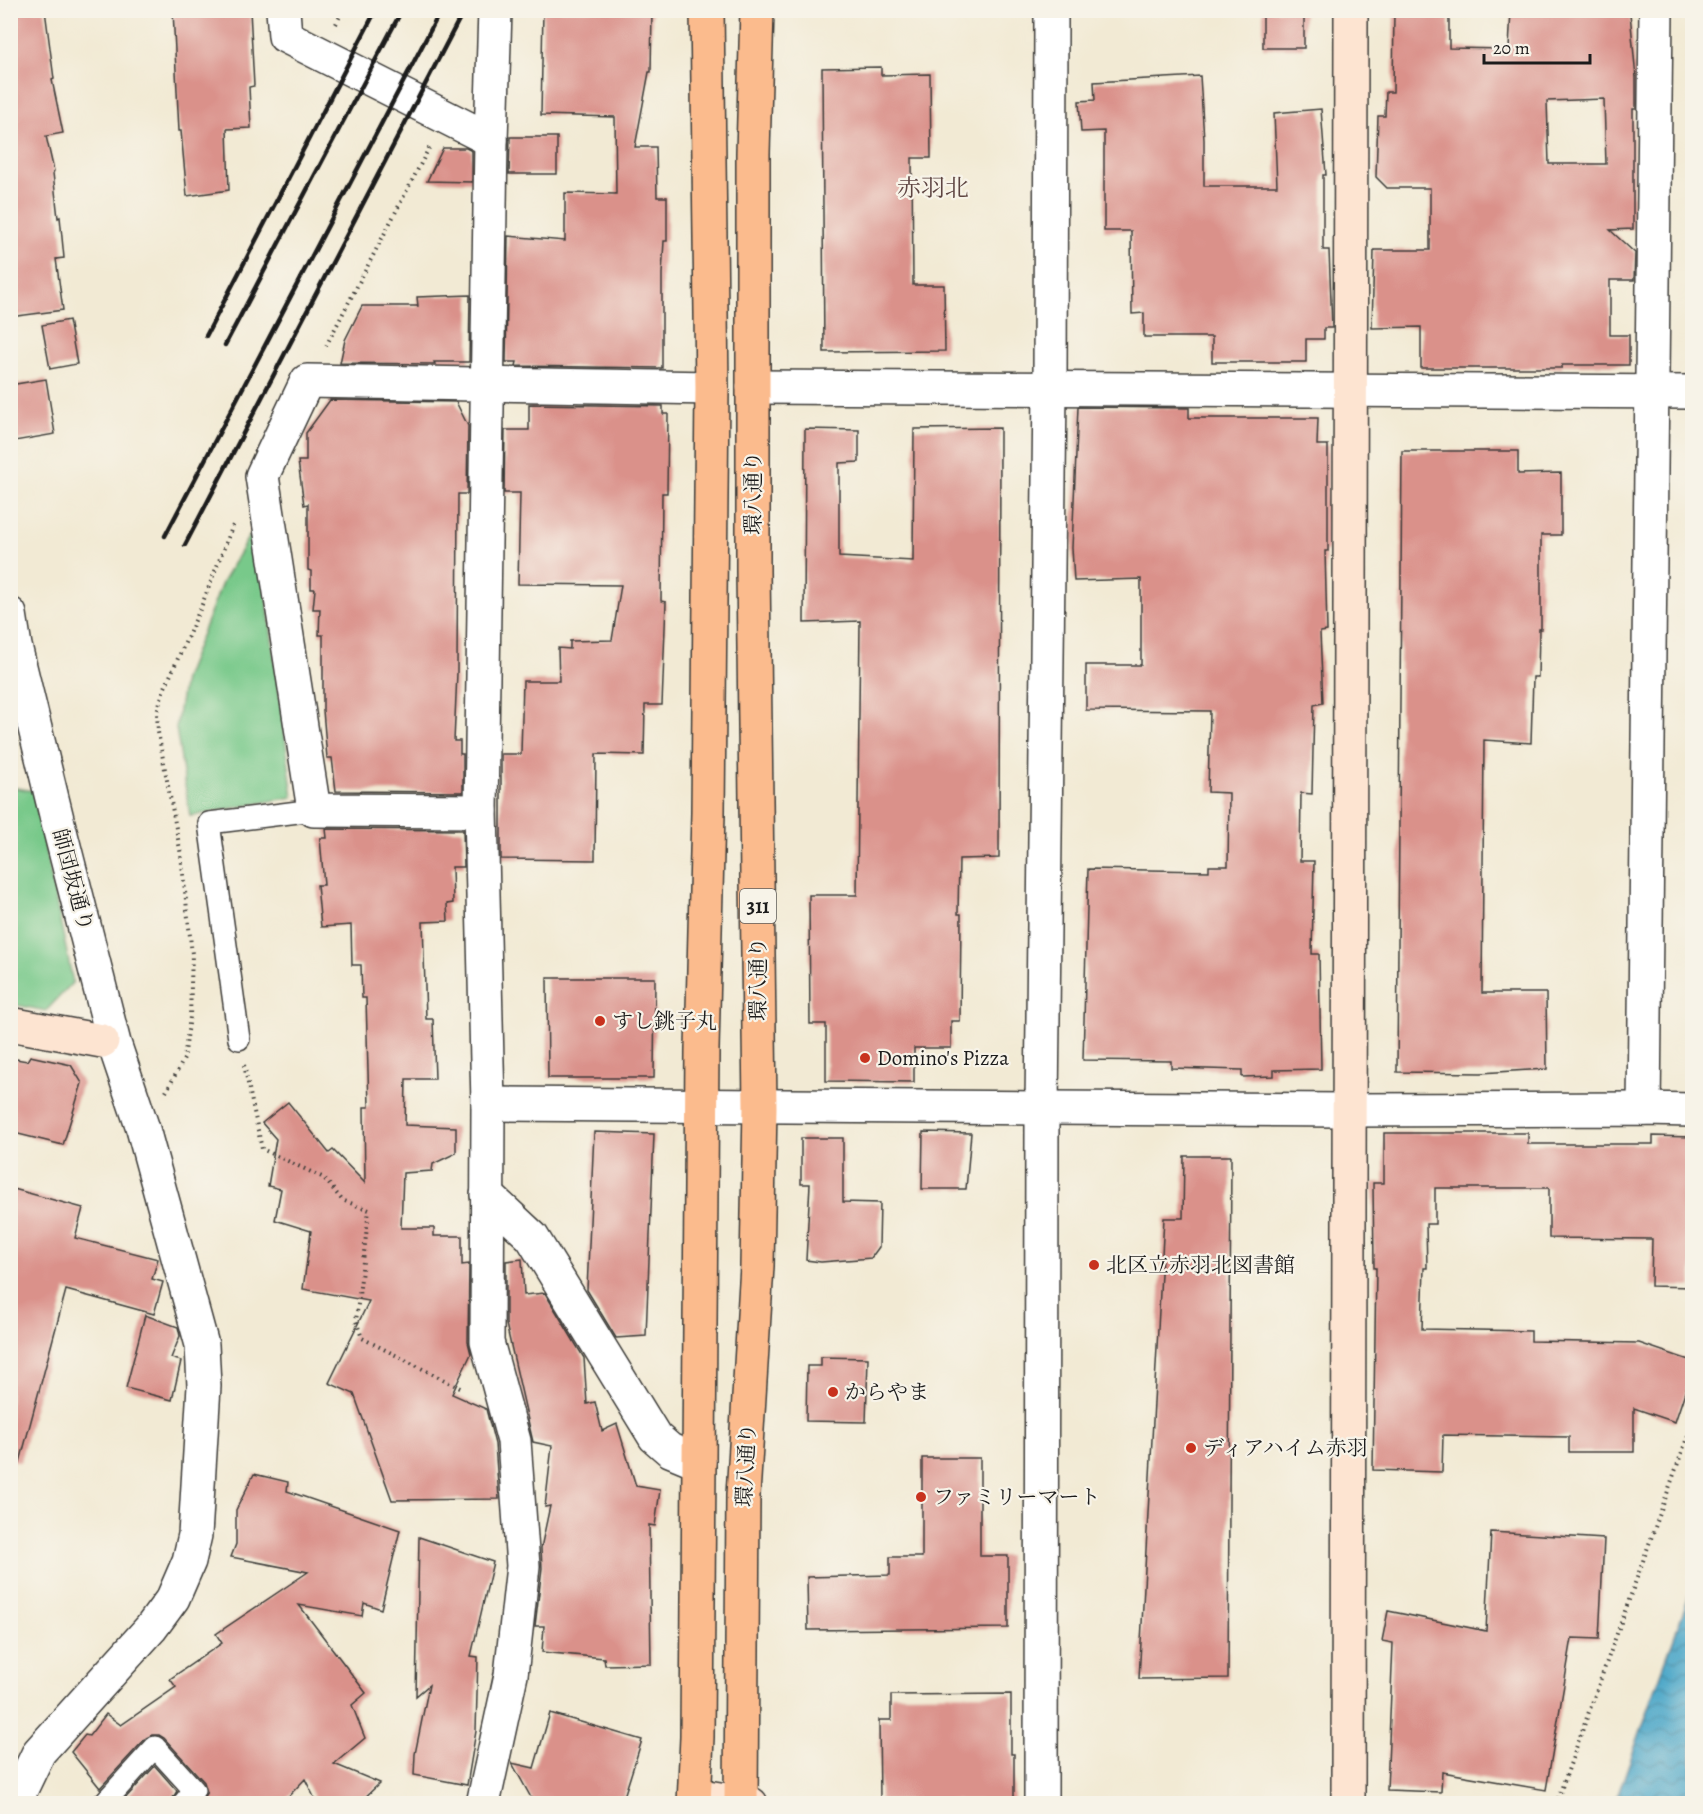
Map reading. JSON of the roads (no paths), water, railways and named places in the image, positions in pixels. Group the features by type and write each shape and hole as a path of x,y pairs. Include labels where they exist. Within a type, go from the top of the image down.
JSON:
{"main road":[{"name":"環八通り","path":"695,1799 702,1106 711,585 712,388 707,10"},
{"name":"環八通り","path":"745,1803 743,1495 757,1276 760,1107 753,571 753,153 758,10"}],"street":[{"path":"283,10 285,36 491,140"},
{"path":"492,1798 511,1674 524,1566 514,1442 487,1342 488,1104 481,811 495,10"},
{"path":"1041,1803 1042,1107 1050,388 1051,10"},
{"path":"1348,1803 1351,10"},
{"path":"1644,1109 1656,10"},
{"path":"481,811 314,810 262,476 308,381 489,386 712,388"},
{"path":"753,387 1692,392"},
{"name":"師団坂通り","path":"10,614 15,646 108,1042 143,1130 202,1345 204,1386 195,1535 189,1561 173,1598 151,1628 39,1752 14,1803"},
{"path":"10,1024 108,1042"},
{"path":"488,1104 1692,1110"},
{"path":"487,1195 532,1237 655,1437 670,1450 699,1462"},
{"path":"695,1799 745,1803"}],"lane":[{"path":"239,1039 209,823 314,810"},
{"path":"103,1803 155,1747 195,1790 183,1803"}],"water":[{"path":"1692,1587 1692,1803 1615,1803"}],"railway":[{"path":"206,336 376,10"},
{"path":"225,345 402,10"},
{"path":"165,536 441,10"},
{"path":"185,545 464,10"}],"place":[{"name":"すし銚子丸","path":"600,1021"},
{"name":"Domino's Pizza","path":"865,1058"},
{"name":"北区立赤羽北図書館","path":"1094,1265"},
{"name":"からやま","path":"833,1392"},
{"name":"ディアハイム赤羽","path":"1191,1448"},
{"name":"ファミリーマート","path":"921,1497"}],"district":[{"name":"赤羽北","path":"933,188"}]}
